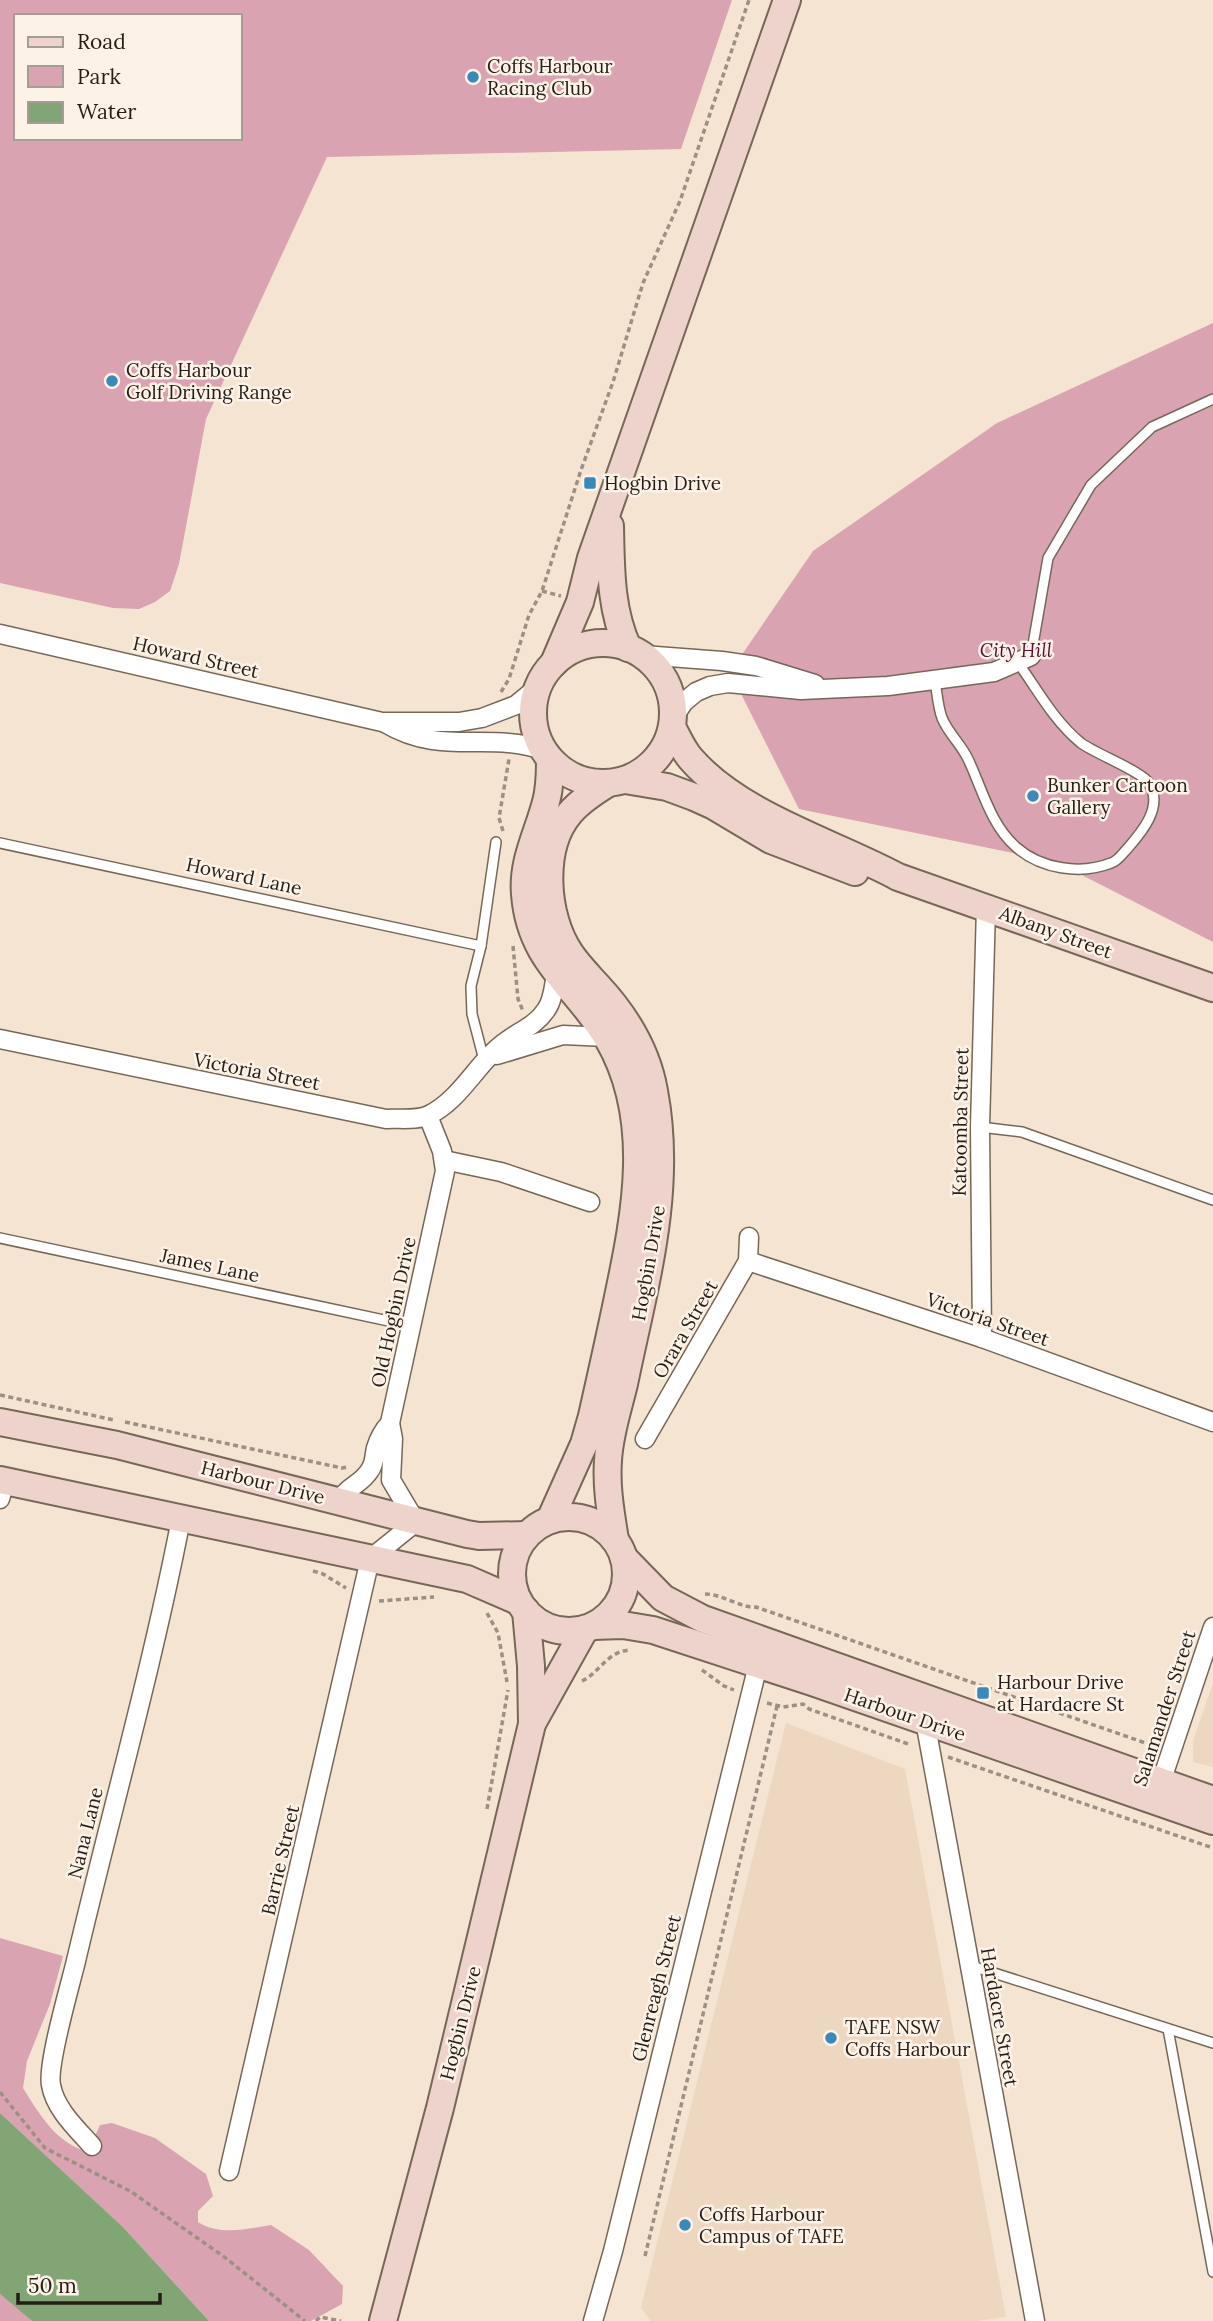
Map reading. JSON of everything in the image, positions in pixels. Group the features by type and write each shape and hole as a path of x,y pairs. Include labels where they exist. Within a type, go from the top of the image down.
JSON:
{"main road":[{"path":"610,510 610,563 620,630 636,652 660,672 671,694 673,722 666,744 656,760 642,772 616,782 586,782 566,774 546,755 534,730 533,708 538,687 554,663 580,602 591,558 787,0"},
{"path":"554,663 570,651 589,645 609,643 636,652"},
{"name":"Albany Street","path":"673,722 691,759 711,778 773,819 863,858 898,877 1213,988"},
{"name":"Hogbin Drive","path":"546,755 547,801 531,843 524,891 527,915 556,974 607,1038 623,1070 632,1099 638,1161 633,1228 601,1378 584,1444 550,1520"},
{"name":"Albany Street","path":"616,782 667,788 694,797 771,840 857,872 898,877"},
{"name":"Hogbin Drive","path":"616,782 586,798 569,814 556,839 549,886 558,929 569,951 624,1018 642,1051 652,1078 659,1121 661,1165 655,1240 609,1449 609,1504 620,1549"},
{"name":"Harbour Drive","path":"0,1422 117,1445 479,1536 527,1535"},
{"path":"2,1487 181,1519 467,1579 522,1606 538,1622 552,1629 569,1631 589,1627 606,1617 620,1597 626,1574 620,1549 602,1528 586,1520 568,1517 550,1520 527,1535 517,1550 512,1567 513,1584 522,1606"},
{"name":"Harbour Drive","path":"620,1549 663,1598 704,1619 1158,1792 1213,1821"},
{"name":"Hogbin Drive","path":"383,2321 440,2108 532,1724 531,1665 522,1606"},
{"name":"Harbour Drive","path":"589,1627 623,1625 653,1630 925,1721 1158,1792 1213,1800"},
{"name":"Hogbin Drive","path":"532,1724 589,1627"}],"street":[{"name":"Howard Street","path":"0,634 383,722 459,722 482,718 516,705 538,687"},
{"path":"636,652 756,666 828,688"},
{"path":"673,722 684,702 696,692 710,686 728,683 801,690 935,681 994,672 1025,660"},
{"name":"Howard Street","path":"383,722 423,740 447,744 527,744 546,755"},
{"name":"Katoomba Street","path":"982,1338 980,1127 986,907"},
{"path":"428,1116 447,1102 484,1060 507,1040 537,1021 549,1007 556,974"},
{"path":"484,1060 563,1035 607,1038"},
{"name":"Victoria Street","path":"0,1039 386,1119 428,1116"},
{"name":"Old Hogbin Drive","path":"339,1502 346,1489 362,1481 373,1466 381,1434 390,1423 445,1171 444,1160 428,1116"},
{"path":"444,1160 500,1172 590,1202"},
{"path":"748,1237 748,1261"},
{"name":"Victoria Street","path":"748,1261 982,1338 1213,1422"},
{"name":"Orara Street","path":"645,1438 748,1261"},
{"path":"370,1559 416,1522 391,1480 393,1439 390,1423"},
{"name":"Nana Lane","path":"92,2146 64,2114 50,2084 100,1859 158,1632 181,1519"},
{"name":"Barrie Street","path":"229,2171 370,1559"},
{"name":"Salamander Street","path":"1158,1792 1213,1628"},
{"name":"Glenreagh Street","path":"593,2321 613,2251 758,1665"},
{"name":"Hardacre Street","path":"925,1721 1035,2321"}],"lane":[{"path":"935,681 942,718 967,757 996,823 1014,845 1028,856 1072,870 1095,868 1115,862 1147,826 1153,804 1153,790 1142,775 1099,754 1062,726 1025,660 1048,558 1091,485 1152,426 1213,399"},
{"path":"484,1060 472,1014 471,986 481,946 496,842"},
{"name":"Howard Lane","path":"0,843 481,946"},
{"path":"980,1127 1022,1132 1213,1200"},
{"name":"James Lane","path":"0,1238 412,1326"},
{"path":"969,1965 1213,2043"},
{"path":"1168,2029 1213,2272"}],"path":[{"path":"0,1395 342,1468 352,1466"},
{"path":"702,1594 715,1594 751,1608 756,1607 1171,1752"},
{"path":"363,1595 384,1601 437,1597"},
{"path":"485,1610 498,1633 508,1687 486,1813"},
{"path":"562,1670 581,1682 610,1656 633,1650"},
{"path":"504,1659 531,1665"},
{"path":"698,1667 724,1686 748,1698 776,1706 803,1704 809,1709 930,1752 967,1762 1213,1848"},
{"path":"645,2256 776,1706"},
{"path":"0,2092 45,2148 130,2192 223,2256 305,2321"},
{"path":"316,2321 320,2317 341,2321"}],"shaded area":[{"path":"1213,1683 1213,1767 1193,1762 1193,1741"},
{"name":"TAFE NSW Coffs Harbour","path":"786,1723 905,1769 1006,2317 977,2321 651,2321 641,2308"}],"green space":[{"path":"0,0 732,0 681,149 327,157 206,419 179,564 170,591 139,609 113,608 0,583"},
{"name":"City Hill","path":"1213,323 1213,942 1072,870 1028,856 799,809 730,672 813,551 997,423"},
{"path":"0,1938 63,1956 50,2004 27,2061 23,2088 50,2127 67,2142 88,2152 100,2125 112,2123 155,2138 206,2174 213,2196 198,2211 198,2222 224,2230 271,2225 309,2250 343,2286 342,2304 311,2321 209,2321 123,2227 0,2113"},
{"path":"0,2294 28,2317 32,2321 0,2321"}],"water":[{"path":"0,2113 123,2227 209,2321 32,2321 0,2294"}],"place":[{"name":"Coffs Harbour Racing Club","path":"473,77"},
{"name":"Coffs Harbour Golf Driving Range","path":"112,381"},
{"name":"Hogbin Drive","path":"590,483"},
{"name":"Bunker Cartoon Gallery","path":"1033,796"},
{"name":"Harbour Drive at Hardacre St","path":"983,1693"},
{"name":"TAFE NSW Coffs Harbour","path":"831,2038"},
{"name":"Coffs Harbour Campus of TAFE","path":"685,2225"}]}
